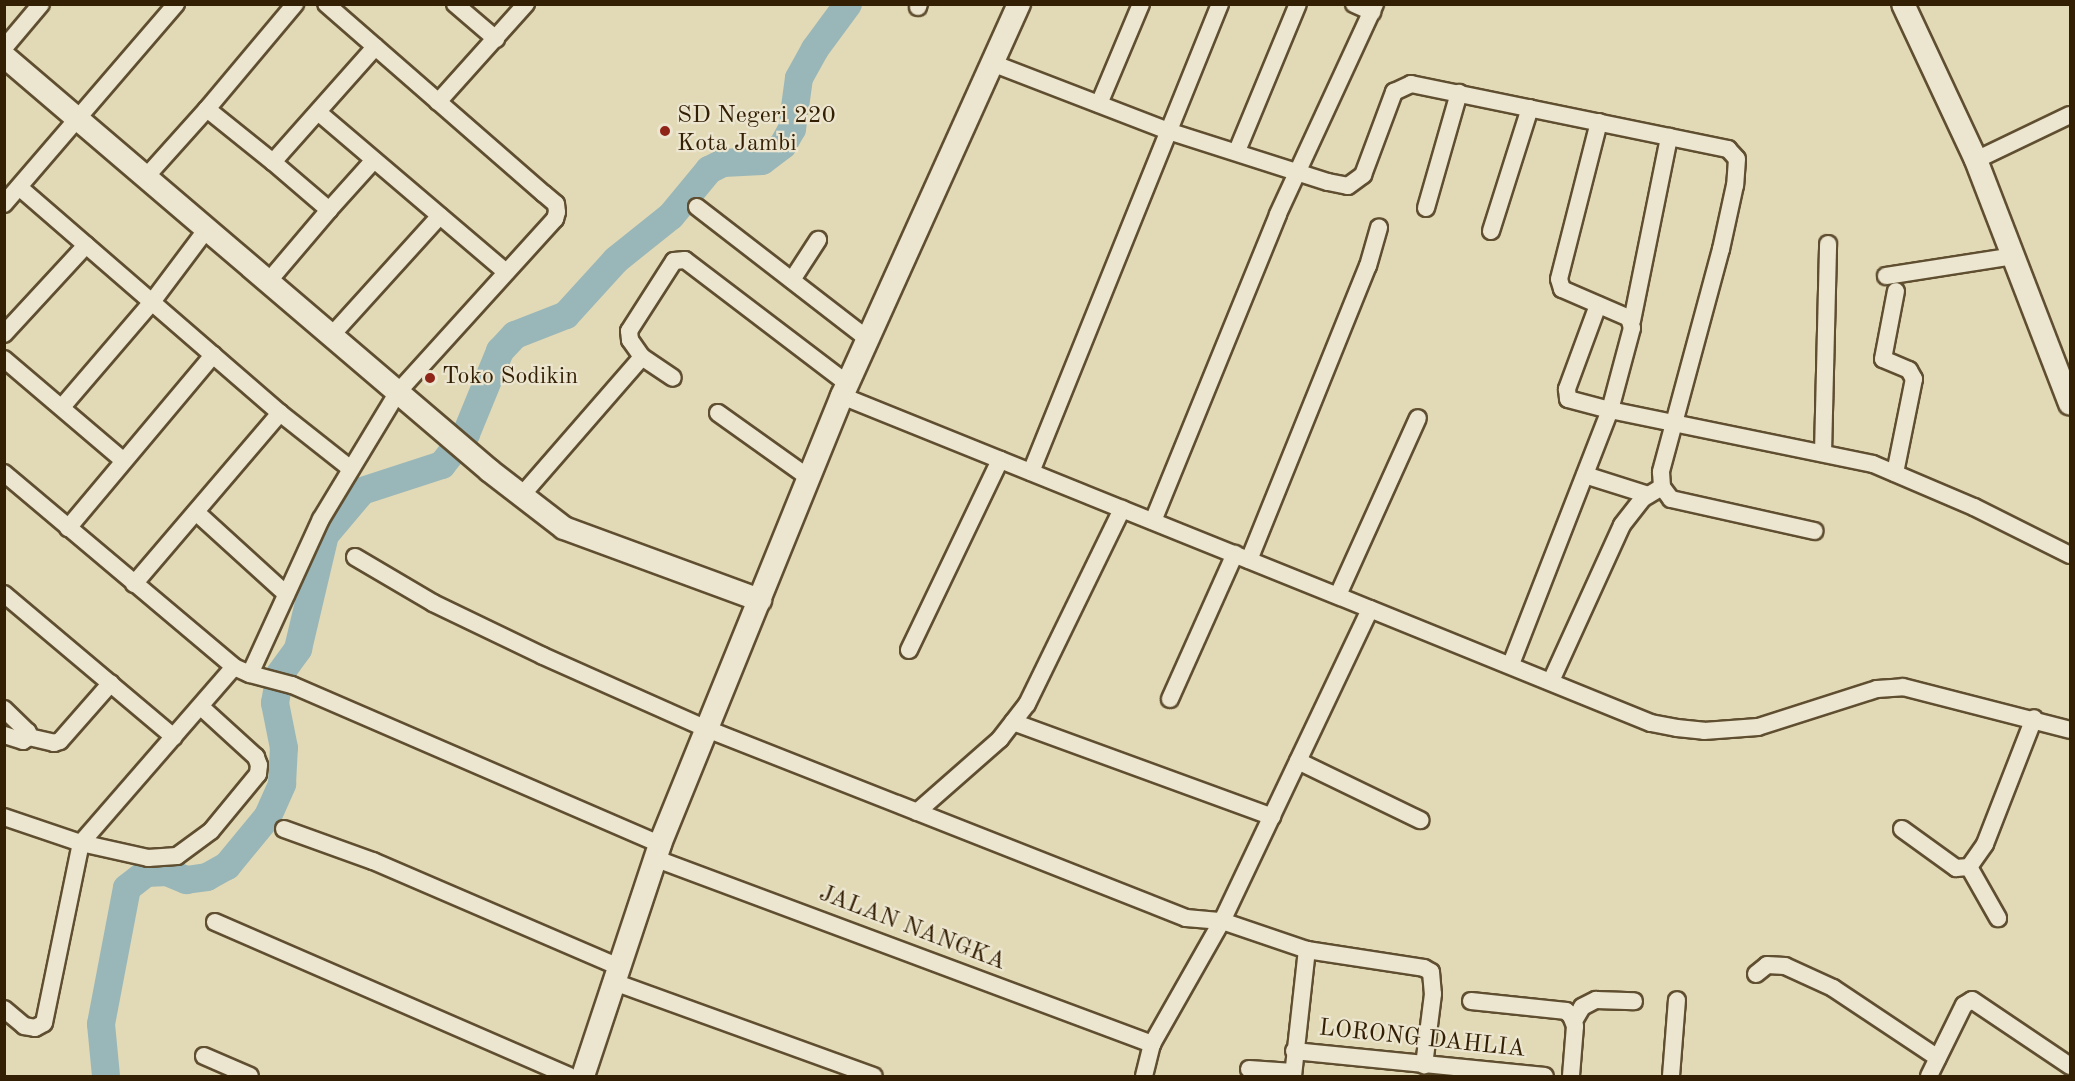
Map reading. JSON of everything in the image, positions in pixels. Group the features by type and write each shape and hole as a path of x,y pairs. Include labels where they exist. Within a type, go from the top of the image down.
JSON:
{"street":[{"path":"4,48 41,4"},
{"path":"4,204 176,4"},
{"path":"145,178 207,110 295,4"},
{"path":"250,674 321,519 398,392 555,219 557,212 555,204 326,4"},
{"path":"455,4 496,39"},
{"path":"438,102 526,4"},
{"path":"583,1077 657,851 845,390 1019,4"},
{"path":"1099,104 1141,4"},
{"path":"1031,472 1220,4"},
{"path":"1237,151 1298,4"},
{"path":"1153,521 1278,214 1374,8 1354,4"},
{"path":"1904,4 1976,159 2013,256 2065,376 2070,404"},
{"path":"273,162 375,47"},
{"path":"4,56 76,120 490,471 567,530 760,600"},
{"path":"992,63 1168,131 1237,151 1328,182 1348,186 1363,175 1394,92 1411,84 1728,149 1737,159 1721,249 1655,491 1635,506 1622,525 1551,681"},
{"path":"1426,208 1459,93"},
{"path":"1491,231 1530,108"},
{"path":"207,110 329,210"},
{"path":"318,112 506,272"},
{"path":"1976,159 2070,115"},
{"path":"1599,122 1559,279 1563,289 1632,321"},
{"path":"1511,664 1610,410 1630,337 1669,137"},
{"path":"268,282 374,160"},
{"path":"19,187 280,413 351,470"},
{"path":"697,207 868,339"},
{"path":"331,336 440,216"},
{"path":"1170,699 1243,557 1368,266 1379,228"},
{"path":"62,406 152,302 206,230"},
{"path":"792,280 818,240"},
{"path":"1823,453 1828,244"},
{"path":"4,334 86,245"},
{"path":"1886,276 2013,256"},
{"path":"673,378 642,357 630,340 631,327 674,261 685,260 845,390 1000,460 1511,664 1651,723 1704,730 1758,727 1890,687 1916,688 2034,718 2070,730"},
{"path":"1895,473 1914,379 1909,370 1883,359 1896,291"},
{"path":"1598,305 1567,396 1571,400 1873,464 1974,507 2070,555"},
{"path":"68,528 213,355"},
{"path":"522,495 642,357"},
{"path":"4,358 124,461"},
{"path":"134,584 280,413"},
{"path":"718,413 809,478"},
{"path":"1338,595 1418,418"},
{"path":"909,650 1000,460"},
{"name":"JALAN NANGKA","path":"4,473 234,667 250,674 292,685 657,851 1152,1044"},
{"path":"1585,475 1655,491 1671,500 1814,531"},
{"path":"917,812 1000,739 1027,704 1122,508"},
{"path":"196,512 286,594"},
{"path":"355,557 433,603 543,656 707,729 1186,918 1222,921 1306,950 1424,968 1431,972 1433,994 1424,1065"},
{"path":"4,594 174,737"},
{"path":"1144,1077 1152,1044 1222,921 1370,609"},
{"path":"4,1009 24,1026 35,1028 44,1023 81,843 234,667"},
{"path":"4,735 23,741 29,737 54,743 60,741 111,683"},
{"path":"4,817 81,843 148,858 162,859 177,856 211,831 258,774 259,765 256,757 201,706"},
{"path":"4,709 26,730 29,737"},
{"path":"1969,867 1985,844 2034,718"},
{"path":"1013,722 1272,817"},
{"path":"1298,761 1420,820"},
{"path":"284,829 373,861 617,975 873,1077"},
{"path":"1902,830 1956,868 1969,867"},
{"path":"1969,867 1998,918"},
{"path":"215,922 569,1077"},
{"path":"1249,1069 1293,1074 1306,950"},
{"path":"1756,974 1767,965 1785,966 1833,988 1938,1058"},
{"path":"1472,1000 1566,1011 1574,1022"},
{"path":"1571,1077 1574,1022 1582,1007 1596,1000 1634,1001"},
{"path":"1671,1077 1677,1000"},
{"path":"1929,1077 1964,1005 1972,1000 2070,1066"},
{"name":"LORONG DAHLIA","path":"1294,1051 1545,1077"},
{"path":"204,1056 250,1077"}],"waterway":[{"path":"106,1076 101,1024 127,888 146,873 167,872 186,880 207,877 227,866 268,816 282,784 284,748 275,703 280,674 298,649 325,535 362,491 442,465 466,434 500,351 515,335 566,315 616,260 671,216 709,170 723,163 762,161 783,145 792,129 799,78 815,49 848,4"}],"place":[{"name":"SD Negeri 220 Kota Jambi","path":"665,131"},
{"name":"Toko Sodikin","path":"430,378"}]}
